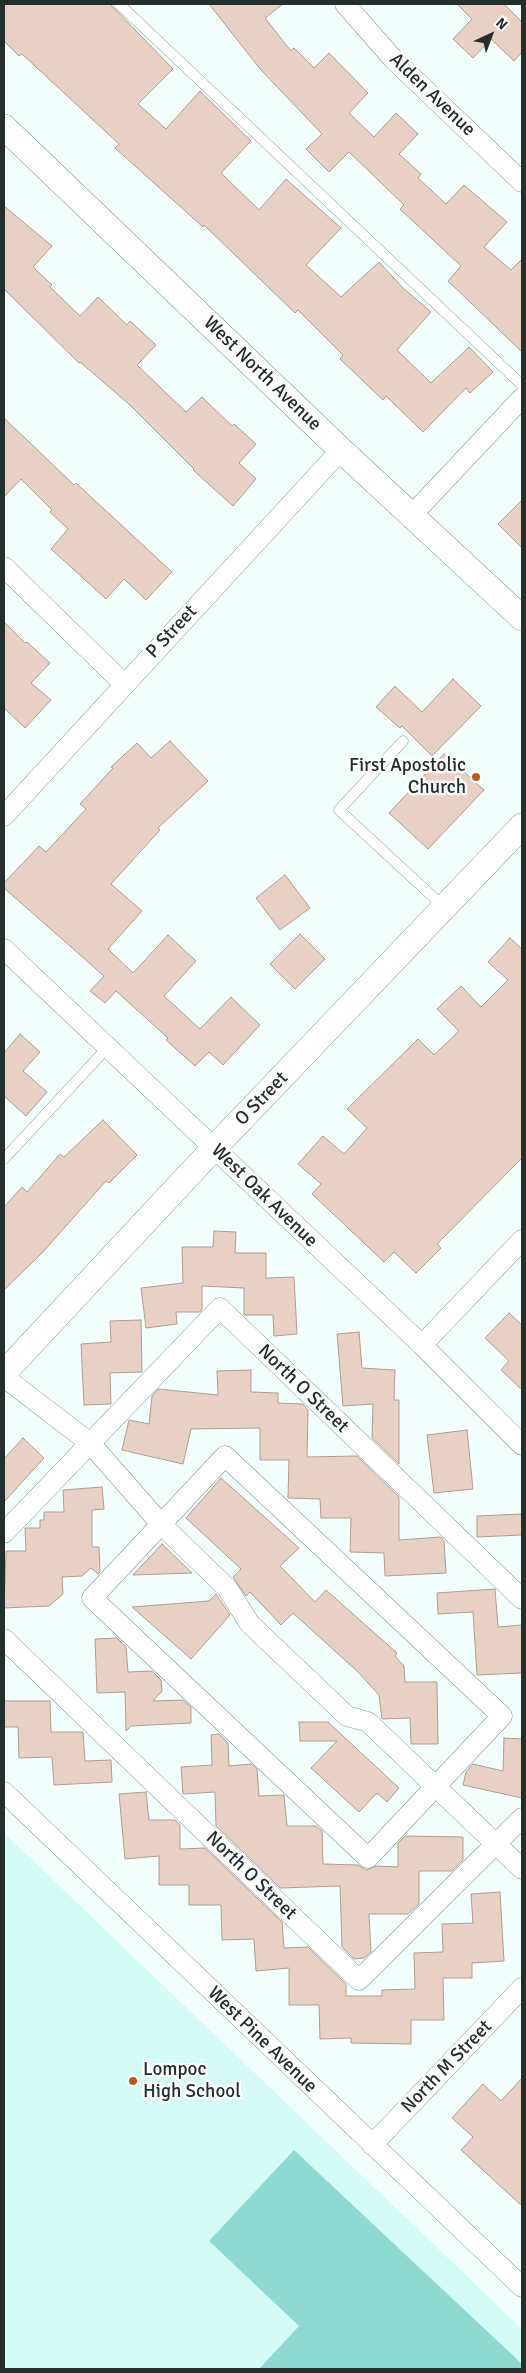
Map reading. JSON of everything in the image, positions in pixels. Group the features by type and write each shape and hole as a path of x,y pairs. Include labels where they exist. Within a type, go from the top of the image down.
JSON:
{"street":[{"name":"Alden Avenue","path":"345,4 394,60 522,182"},
{"name":"West North Avenue","path":"4,127 341,450 522,618"},
{"path":"411,516 522,398"},
{"name":"P Street","path":"4,816 341,450"},
{"path":"4,567 124,684"},
{"name":"O Street","path":"4,1373 214,1148 522,826"},
{"name":"West Oak Avenue","path":"4,949 422,1345 522,1445"},
{"path":"422,1345 522,1240"},
{"name":"North O Street","path":"4,1533 220,1308 522,1599"},
{"path":"4,1377 90,1443 161,1524 228,1588 250,1624 347,1716 368,1722 522,1869"},
{"path":"225,1456 502,1716 368,1858 92,1598 161,1524 225,1456"},
{"name":"North O Street","path":"4,1638 359,1980 497,1845"},
{"name":"West Pine Avenue","path":"4,1792 522,2287"},
{"path":"497,1845 522,1818"},
{"name":"North M Street","path":"372,2145 522,1988"}],"lane":[{"path":"119,4 522,385"},
{"path":"402,741 339,810 445,907"},
{"path":"4,1159 108,1047"}],"shaded area":[{"name":"Lompoc High School","path":"4,1833 522,2329 522,2369 4,2369"},
{"path":"294,2150 521,2363 522,2369 259,2369 299,2326 209,2241"}],"building":[{"path":"4,4 110,4 173,69 138,104 166,129 200,91 251,141 221,173 259,210 286,179 341,228 306,265 341,297 379,262 403,288 431,312 397,350 431,383 469,347 493,372 470,393 466,388 423,432 386,396 383,400 340,359 343,355 298,310 295,313 204,225 203,227 115,148 119,144 22,54 19,56 4,41"},
{"path":"209,4 283,4 265,18 291,51 294,48 314,68 329,53 368,93 349,113 374,137 396,113 418,134 399,154 421,174 418,178 446,204 464,185 507,222 484,247 511,270 522,259 522,352 448,281 461,266 400,209 404,205 349,152 329,172 306,149 322,134 261,70"},
{"path":"457,4 504,4 522,22 522,52 514,61 491,39 473,58 453,39 472,19"},
{"path":"4,206 52,246 33,267 52,285 50,287 80,316 98,297 127,325 130,321 156,345 137,365 186,412 202,397 232,426 234,424 256,444 239,463 256,479 233,506 193,470 130,405 79,363 4,289"},
{"path":"4,418 74,485 76,483 172,572 146,600 124,579 106,599 51,549 68,529 21,479 4,497"},
{"path":"522,500 522,548 498,524"},
{"path":"4,622 25,643 27,642 50,663 31,683 51,700 25,728 4,708"},
{"path":"453,679 481,706 432,756 402,726 400,728 376,707 395,686 422,712"},
{"path":"170,741 208,781 158,828 160,830 111,884 142,911 108,949 133,973 168,935 196,961 164,996 200,1029 231,997 260,1025 223,1065 209,1052 195,1066 166,1040 168,1038 116,991 105,1003 90,991 104,976 4,888 4,883 39,846 46,852 86,809 80,804 113,768 111,767 137,743 151,758"},
{"path":"444,754 484,790 428,849 389,813"},
{"path":"285,875 310,908 280,930 256,898"},
{"path":"300,934 325,959 295,989 270,964"},
{"path":"510,938 522,949 522,1158 437,1244 441,1248 416,1273 394,1252 384,1262 312,1194 321,1184 298,1164 323,1136 344,1154 367,1128 347,1109 418,1039 434,1055 459,1031 437,1009 461,986 481,1007 508,980 488,962"},
{"path":"20,1034 40,1052 23,1071 47,1092 26,1116 4,1096 4,1053"},
{"path":"103,1120 137,1155 109,1183 106,1181 42,1253 4,1290 4,1207 22,1187 27,1192 60,1154 64,1157"},
{"path":"214,1231 236,1232 235,1253 266,1253 266,1278 294,1277 297,1334 274,1336 273,1315 244,1315 244,1288 202,1286 202,1309 200,1312 176,1312 177,1324 146,1328 141,1288 183,1283 182,1247 213,1247"},
{"path":"509,1313 522,1325 522,1390 501,1370 509,1361 485,1338"},
{"path":"141,1320 142,1372 110,1373 111,1404 84,1405 81,1344 111,1342 110,1321"},
{"path":"359,1332 362,1368 395,1370 394,1400 399,1400 399,1464 372,1438 373,1404 343,1406 337,1334"},
{"path":"251,1370 251,1392 278,1393 278,1403 303,1404 308,1410 307,1457 357,1456 399,1497 399,1540 441,1537 444,1541 446,1573 385,1576 384,1553 350,1552 351,1518 321,1518 320,1499 288,1498 289,1460 260,1460 260,1428 191,1429 183,1464 122,1450 129,1420 149,1424 152,1396 158,1389 218,1395 217,1371"},
{"path":"467,1430 473,1489 434,1493 427,1435"},
{"path":"23,1438 44,1458 4,1502 4,1459"},
{"path":"221,1478 299,1548 280,1566 315,1602 326,1590 397,1653 395,1656 404,1666 405,1682 437,1682 438,1744 411,1744 410,1718 382,1719 379,1695 358,1672 293,1613 281,1625 250,1592 246,1596 233,1577 241,1569 186,1518"},
{"path":"102,1487 104,1509 92,1510 92,1547 99,1547 100,1572 98,1574 91,1568 82,1576 62,1577 63,1594 49,1606 4,1608 6,1551 26,1551 25,1528 40,1528 40,1520 44,1520 44,1512 64,1512 63,1490"},
{"path":"522,1514 522,1535 477,1537 477,1516"},
{"path":"162,1544 192,1573 133,1575"},
{"path":"495,1589 498,1627 522,1625 522,1673 477,1675 473,1612 438,1614 437,1593"},
{"path":"216,1594 230,1615 191,1659 132,1607 209,1601"},
{"path":"117,1638 126,1647 128,1672 152,1671 161,1680 162,1691 153,1701 183,1700 191,1707 191,1723 131,1726 126,1731 125,1692 97,1693 95,1639"},
{"path":"4,1701 50,1701 51,1732 83,1732 85,1761 111,1760 112,1782 54,1785 52,1757 19,1758 18,1727 4,1727"},
{"path":"299,1722 328,1722 399,1788 387,1802 377,1793 359,1812 311,1768 337,1741 300,1741"},
{"path":"219,1734 228,1743 229,1766 251,1764 257,1769 259,1796 284,1795 287,1826 316,1826 322,1831 323,1864 358,1865 366,1870 377,1866 398,1867 398,1843 405,1836 463,1837 463,1860 452,1871 419,1871 419,1904 408,1914 369,1914 371,1952 364,1958 354,1959 342,1947 340,1886 280,1888 216,1826 215,1792 183,1794 181,1767 212,1765 211,1735"},
{"path":"504,1738 522,1739 522,1798 463,1785 466,1772 473,1764 503,1771"},
{"path":"146,1792 149,1820 175,1820 180,1825 180,1849 205,1848 282,1922 284,1948 308,1947 346,1984 346,1996 382,1996 382,1990 415,1989 414,1953 443,1952 442,1924 473,1923 471,1894 500,1892 504,1961 472,1963 472,1978 443,1978 444,2020 411,2020 411,2044 351,2043 351,2038 320,2039 319,2005 289,2005 289,1968 256,1971 254,1939 222,1940 221,1905 189,1905 189,1885 159,1885 159,1856 125,1859 119,1794"},
{"path":"522,2078 522,2206 461,2150 473,2137 452,2118 483,2084 501,2101"}],"place":[{"name":"First Apostolic Church","path":"476,777"},
{"name":"Lompoc High School","path":"133,2081"}]}
